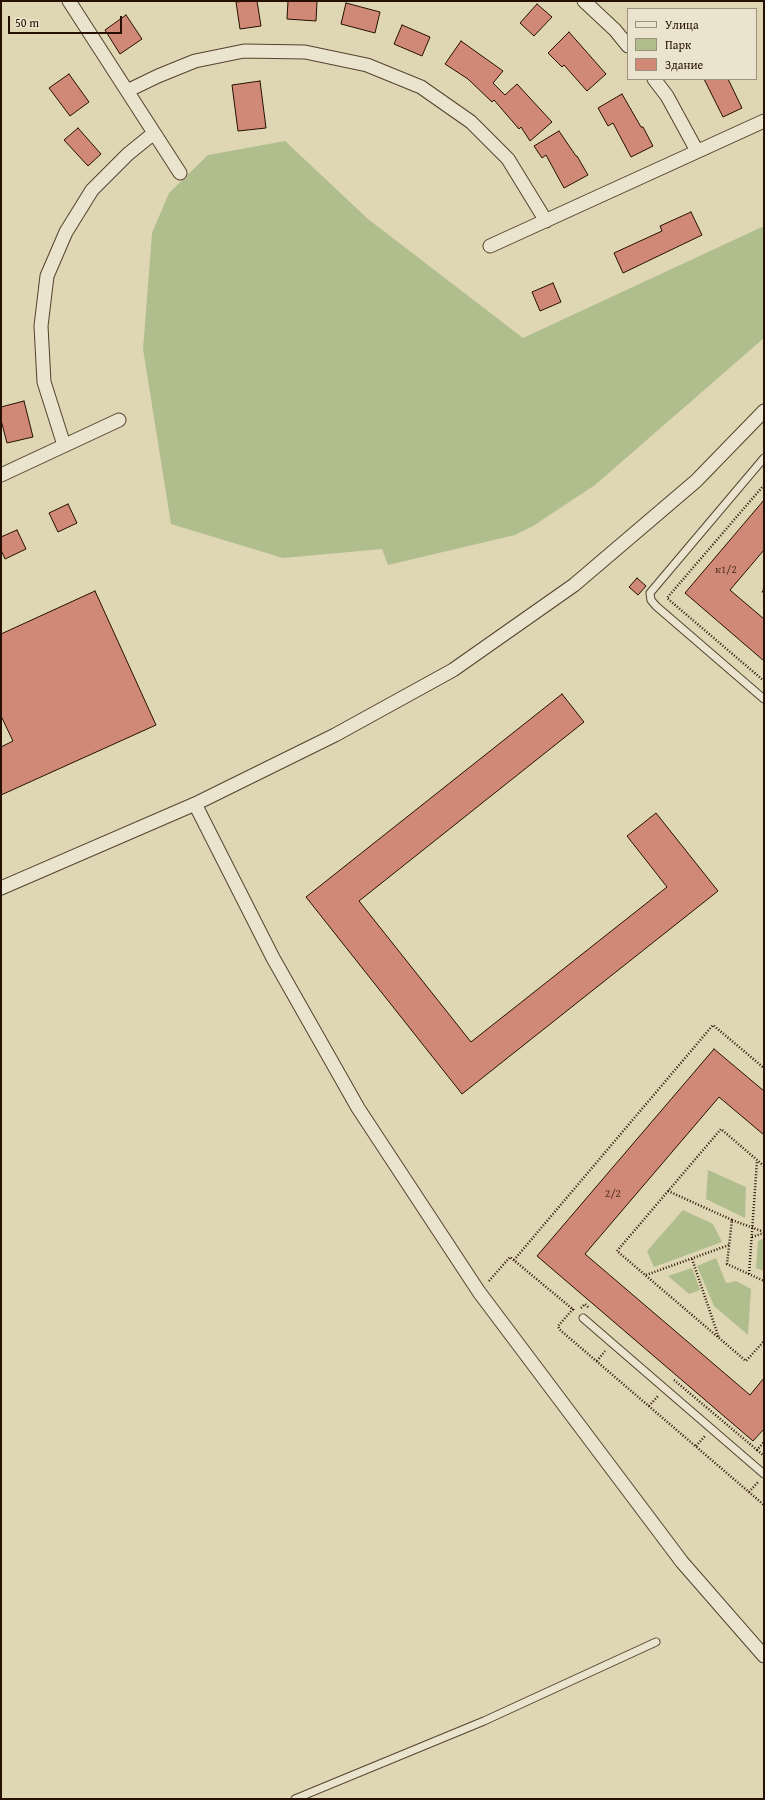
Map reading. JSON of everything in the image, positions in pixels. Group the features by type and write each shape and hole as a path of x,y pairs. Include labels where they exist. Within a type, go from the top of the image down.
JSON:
{"street":[{"path":"69,1 180,173"},
{"path":"584,1 616,30 627,45"},
{"path":"127,91 195,61 244,50 305,52 367,65 421,88 471,122 508,159 546,221"},
{"path":"655,80 667,96 697,151"},
{"path":"490,246 764,121"},
{"path":"64,445 44,382 41,326 47,276 66,232 92,190 128,154 154,133"},
{"path":"1,888 195,804 336,735 453,670 574,585 696,481 764,411"},
{"path":"1,475 119,420"},
{"path":"195,804 272,958 358,1108 479,1292 682,1562 764,1656"}],"lane":[{"path":"764,458 650,593 651,600 656,606 764,699"},
{"path":"583,1318 763,1471"},
{"path":"295,1799 484,1721 656,1642"}],"path":[{"path":"764,485 667,598 764,681"},
{"path":"764,589 762,591 764,592"},
{"path":"514,1260 713,1025 764,1068"},
{"path":"764,1166 721,1129 617,1251 746,1361 764,1341"},
{"path":"749,1274 758,1160"},
{"path":"668,1192 732,1220 764,1232"},
{"path":"732,1220 727,1264 764,1281"},
{"path":"752,1237 764,1232"},
{"path":"646,1275 729,1245"},
{"path":"692,1259 718,1338"},
{"path":"573,1309 558,1326 559,1329 764,1505"},
{"path":"757,1450 764,1456"}],"green space":[{"path":"285,141 368,219 523,338 764,226 764,338 595,485 533,526 515,535 388,565 382,549 283,558 171,524 143,349 152,233 169,193 208,155"},
{"path":"708,1170 746,1187 745,1218 706,1199"},
{"path":"683,1210 713,1224 722,1242 654,1267 647,1251"},
{"path":"764,1238 764,1271 756,1268 758,1241"},
{"path":"716,1258 726,1283 736,1281 751,1289 748,1335 714,1306 697,1266"},
{"path":"692,1268 700,1290 689,1294 668,1276"}],"building":[{"path":"257,1 261,26 240,29 236,2"},
{"path":"288,1 317,1 316,21 287,19"},
{"path":"346,3 380,12 375,33 341,24"},
{"path":"537,4 552,17 534,36 520,23"},
{"path":"126,15 142,39 120,54 105,30"},
{"path":"402,25 430,37 422,56 394,44"},
{"path":"569,32 606,74 587,91 564,65 562,67 548,53"},
{"path":"461,41 503,71 493,83 505,95 517,84 552,122 530,141 521,127 519,129 494,100 492,102 468,79 445,64"},
{"path":"69,74 89,102 70,116 49,88"},
{"path":"704,80 728,80 742,108 723,117"},
{"path":"260,81 266,128 238,131 232,85"},
{"path":"622,94 653,146 631,157 613,123 608,126 598,108"},
{"path":"78,128 101,154 88,166 64,140"},
{"path":"559,131 577,156 588,175 564,188 546,155 542,158 534,146"},
{"path":"691,212 702,235 623,273 614,253 662,231 660,226"},
{"path":"553,283 561,302 540,311 532,292"},
{"path":"24,401 33,437 7,443 1,420 1,407"},
{"path":"764,500 764,550 730,590 764,619 764,661 685,593"},
{"path":"68,504 77,523 58,532 49,513"},
{"path":"17,530 26,549 5,559 1,550 1,537"},
{"path":"637,578 646,586 638,595 629,587"},
{"path":"95,591 156,725 1,795 1,747 13,741 1,716 1,634"},
{"path":"562,694 584,722 359,901 471,1042 667,887 627,836 656,813 718,891 462,1094 306,897"},
{"path":"714,1049 764,1091 764,1135 719,1097 585,1254 750,1395 764,1378 764,1429 753,1441 537,1256"}]}
